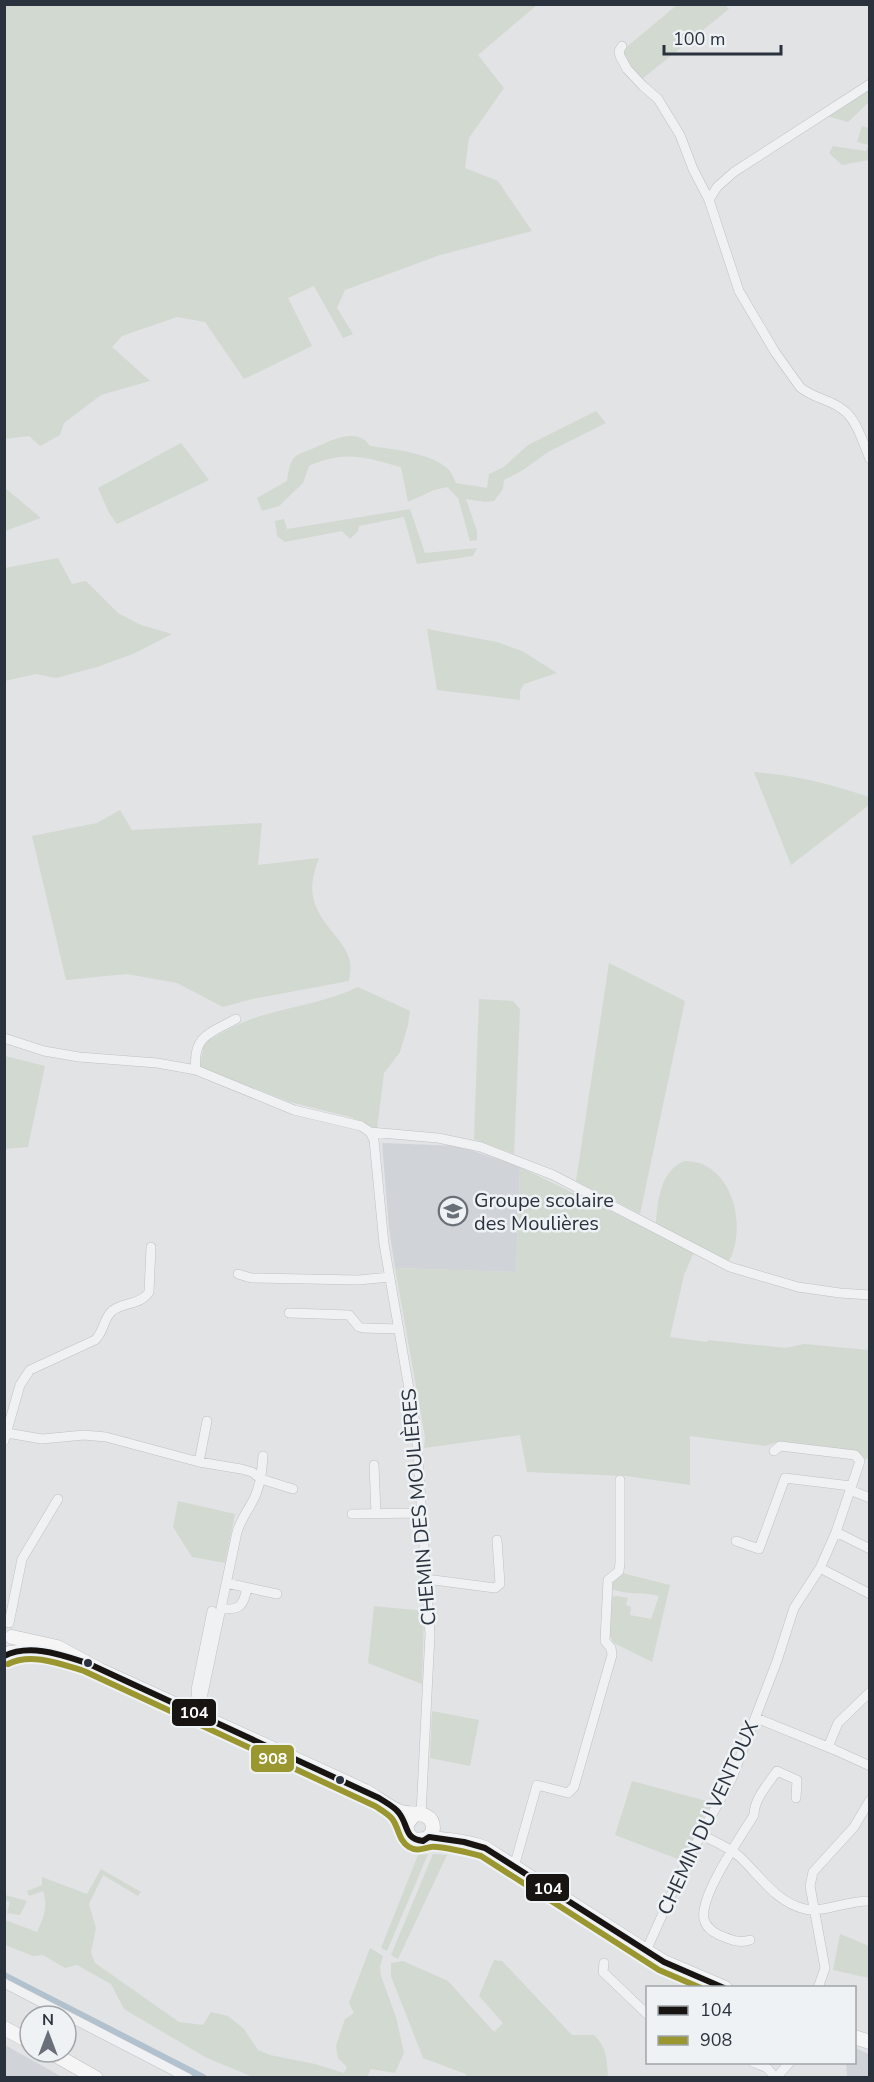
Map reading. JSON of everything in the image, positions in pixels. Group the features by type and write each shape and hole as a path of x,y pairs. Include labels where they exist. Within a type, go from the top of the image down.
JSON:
{"main road":[{"path":"7,1654 13,1645 8,1630"},
{"path":"8,1630 57,1647 87,1664"},
{"path":"7,1654 40,1650 60,1654 197,1700 203,1716 365,1791 413,1818 428,1817 431,1831"},
{"path":"413,1818 408,1834 414,1840 423,1841 431,1831"},
{"path":"431,1831 485,1848 664,1962 720,1986"},
{"path":"4,2028 18,2036"},
{"path":"71,2064 96,2078"}],"street":[{"path":"622,46 620,56 627,69 658,99 680,135 693,169 709,200 734,279 756,320 800,387 807,394 844,410 852,419 870,459"},
{"path":"709,200 717,187 734,172 870,84"},
{"path":"196,1070 195,1050 201,1039 236,1019"},
{"path":"4,1038 44,1052 157,1063 196,1070 294,1110 361,1126 369,1132 438,1138 481,1147 553,1175 730,1267 798,1287 840,1293 870,1294"},
{"name":"CHEMIN DES MOULIÈRES","path":"369,1132 374,1140 384,1244 416,1429 430,1634 413,1818"},
{"path":"151,1247 149,1292 145,1297 114,1309 108,1315 95,1340 30,1370 20,1385 6,1437 42,1439 84,1435 106,1437 199,1462 252,1472 261,1479 293,1490"},
{"path":"238,1274 250,1278 358,1280 390,1277"},
{"path":"289,1313 349,1315 359,1327 399,1329"},
{"path":"199,1462 207,1421"},
{"path":"774,1451 780,1446 823,1450 855,1455 865,1461"},
{"path":"203,1716 201,1702 197,1700 216,1610 226,1583 241,1520 256,1495 261,1479 263,1456"},
{"name":"CHEMIN DU VENTOUX","path":"646,1951 700,1834 732,1778 777,1661 794,1608 820,1568 836,1532 851,1488 865,1461"},
{"path":"374,1465 376,1514"},
{"path":"736,1541 759,1548 785,1478 851,1488 870,1498"},
{"path":"513,1865 537,1785 568,1793 574,1787 606,1677 612,1655 611,1648 605,1641 608,1580 619,1571 620,1563 620,1480"},
{"path":"8,1630 22,1559 58,1499"},
{"path":"352,1514 422,1513"},
{"path":"836,1532 870,1549"},
{"path":"426,1578 495,1588 500,1584 497,1540"},
{"path":"820,1568 870,1594"},
{"path":"226,1583 277,1594"},
{"path":"216,1610 232,1610 240,1607 244,1602 247,1588"},
{"path":"828,1747 838,1723 870,1692"},
{"path":"756,1718 870,1766"},
{"path":"750,1940 737,1942 712,1932 704,1919 705,1909 722,1864 754,1815 754,1808 759,1797 777,1771 797,1780 796,1798"},
{"path":"819,1986 825,1968 810,1886 813,1872 854,1827 870,1800"},
{"path":"700,1834 739,1856 772,1891 804,1909 815,1910 850,1902 870,1901"},
{"path":"604,1963 603,1972 646,2013"},
{"path":"4,1983 188,2078"},
{"path":"757,2064 766,2068 776,2078 788,2064"}],"shaded area":[{"path":"4,5 537,5 478,55 504,88 469,138 465,168 498,181 532,231 440,255 345,290 337,308 353,334 343,338 314,286 288,298 312,346 244,379 205,322 177,317 122,336 112,347 150,381 101,395 64,423 60,435 40,446 29,436 5,439"},
{"path":"677,5 725,5 729,9 642,79 626,63 623,50"},
{"path":"869,88 869,102 848,122 827,116"},
{"path":"862,126 869,128 869,145 857,142"},
{"path":"869,145 869,160 842,165 829,153 833,146 866,151"},
{"path":"596,411 606,423 548,452 504,480 503,489 494,501 466,499 477,531 477,540 470,541 458,498 447,487 434,490 408,502 401,467 365,458 333,458 309,466 303,483 279,506 262,511 257,498 287,481 291,464 297,455 335,439 351,436 365,440 370,446 423,456 442,464 452,474 456,483 487,488 489,474 504,467 528,445"},
{"path":"181,443 209,480 117,524 109,513 98,488"},
{"path":"5,488 41,518 5,531"},
{"path":"410,509 425,553 477,548 473,556 417,564 404,517 359,526 358,531 350,539 342,531 285,542 277,536 275,521 284,519 287,529"},
{"path":"58,558 72,584 86,581 118,613 141,625 172,634 133,654 97,667 56,678 36,674 5,681 5,568"},
{"path":"427,629 497,642 522,651 557,673 524,684 520,691 520,700 437,690"},
{"path":"754,772 798,778 841,788 869,797 869,805 791,865"},
{"path":"120,810 132,830 262,823 258,865 319,858 313,880 313,899 321,916 348,954 349,981 252,999 223,1007 177,983 127,974 66,980 32,836 97,823"},
{"path":"609,963 685,1001 640,1214 576,1181"},
{"path":"358,987 410,1011 400,1052 384,1073 377,1129 350,1117 290,1102 200,1067 204,1043 227,1030 259,1016 325,999"},
{"path":"479,999 513,1001 520,1009 514,1154 474,1139"},
{"path":"5,1056 45,1066 28,1147 5,1149"},
{"name":"Groupe scolaire des Moulières","path":"382,1143 459,1146 520,1167 516,1272 395,1268 389,1228"},
{"path":"684,1161 700,1164 714,1171 732,1198 737,1230 729,1261 656,1225 661,1188 670,1172"},
{"path":"520,1167 694,1252 684,1275 670,1337 786,1348 804,1344 869,1350 869,1458 865,1459 857,1452 778,1442 765,1446 690,1436 690,1485 626,1476 527,1472 520,1435 424,1448 425,1437 395,1268 516,1272"},
{"path":"178,1501 235,1514 225,1563 192,1557 173,1527"},
{"path":"622,1573 670,1585 652,1662 614,1643 610,1636 612,1597 628,1598 626,1605 631,1607 630,1615 651,1619 659,1596 612,1589 612,1580"},
{"path":"374,1606 424,1611 422,1684 368,1663"},
{"path":"432,1711 479,1720 470,1766 430,1758"},
{"path":"632,1781 714,1803 705,1813 704,1821 683,1861 615,1835"},
{"path":"428,1854 387,1951 381,1948 418,1855"},
{"path":"433,1854 447,1855 398,1959 391,1955"},
{"path":"101,1869 141,1892 138,1896 103,1875 89,1904 96,1928 91,1952 95,1963 179,2022 203,2025 211,2012 228,2016 244,2029 258,2050 270,2055 315,2064 344,2073 347,2067 338,2058 336,2046 345,2019 354,2013 349,2003 370,1948 383,1956 380,1967 381,1976 396,2017 404,2053 395,2073 371,2069 367,2077 253,2077 207,2058 124,2009 111,1984 77,1965 65,1968 43,1955 33,1956 5,1945 5,1920 37,1932 44,1912 43,1891 29,1896 27,1891 42,1885 42,1877 87,1894"},
{"path":"5,1895 27,1901 20,1915 7,1913 10,1902 5,1900"},
{"path":"840,1934 869,1946 869,1978 833,1970"},
{"path":"494,1960 502,1961 572,2035 594,2035 604,2050 608,2077 466,2077 466,2074 423,2058 391,1976 391,1963 403,1961 448,1981 494,2032 503,2023 479,1996"},
{"path":"5,2045 18,2052 18,2064 39,2064 62,2077 5,2077"},
{"path":"856,2048 869,2054 869,2077 847,2077 846,2064 856,2064"}],"waterway":[{"path":"4,1976 203,2078"}],"transit line":[{"name":"104","path":"4,1656 24,1650 35,1650 87,1663 379,1798 397,1811 410,1835 417,1840 423,1841 429,1837 464,1842 485,1848 664,1962 719,1986"},
{"name":"908","path":"8,1664 36,1659 84,1671 375,1806 391,1818 403,1842 409,1847 418,1849 440,1847 481,1856 659,1970 696,1986"}],"place":[{"name":"Groupe scolaire des Moulières","path":"453,1211"}]}
